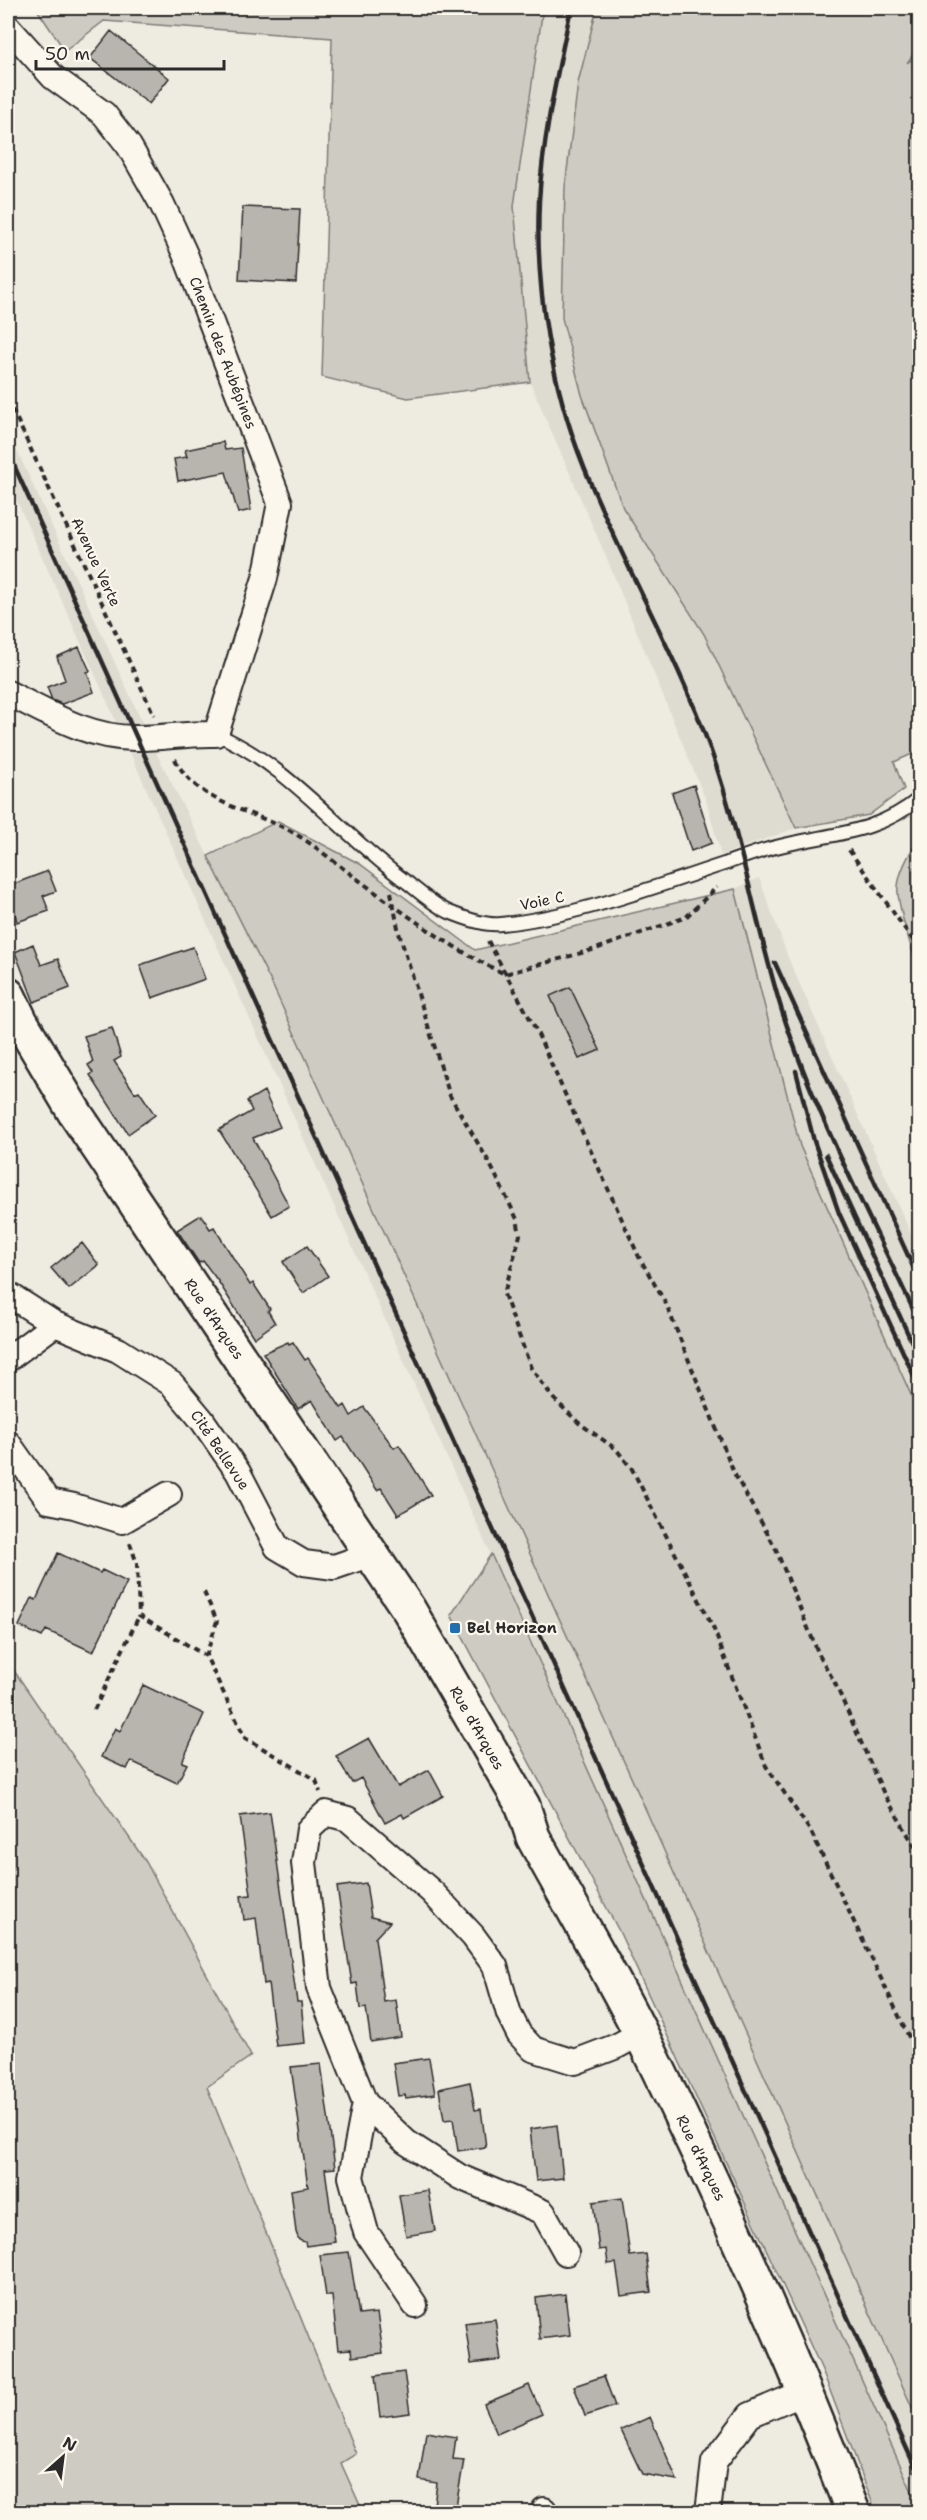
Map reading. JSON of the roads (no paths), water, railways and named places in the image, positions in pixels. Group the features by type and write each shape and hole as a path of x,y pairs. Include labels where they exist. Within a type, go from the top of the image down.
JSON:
{"main road":[{"name":"Rue d'Arques","path":"8,995 21,1022 75,1113 408,1610 523,1806 533,1837 641,2033 728,2213 806,2391 853,2512"}],"street":[{"name":"Chemin des Aubépines","path":"8,27 53,77 104,114 135,156 162,204 185,254 280,502 265,578 216,734"},
{"path":"8,693 69,723 99,733 137,738 216,734"},
{"name":"Cité Bellevue","path":"8,1294 55,1324 118,1350 172,1384 202,1420 238,1472 277,1547 304,1563 334,1567 372,1554"},
{"path":"8,1359 55,1324"},
{"path":"8,1443 49,1501 122,1521 169,1494"},
{"path":"566,2253 543,2212 460,2177 406,2142 365,2103 319,1988 304,1863 309,1829 326,1813 348,1818 432,1892 473,1936 495,1966 509,2014 519,2034 533,2049 575,2062 641,2033"},
{"path":"365,2103 351,2177 366,2232 415,2305"},
{"path":"708,2512 714,2462 750,2415 806,2391"}],"lane":[{"name":"Voie C","path":"216,734 242,745 261,759 339,823 386,868 448,911 482,923 500,925 617,900 776,846 855,832 899,812 920,798"}],"railway":[{"path":"571,8 547,128 541,176 538,235 543,302 562,403 599,503 681,677 710,748 731,813 772,978 796,1051 828,1130 920,1324"},
{"path":"8,452 920,2478"},
{"path":"775,963 920,1282"},
{"path":"796,1071 814,1141 839,1213 920,1389"},
{"path":"826,1155 920,1360"}],"place":[{"name":"Bel Horizon","path":"455,1628"}]}
